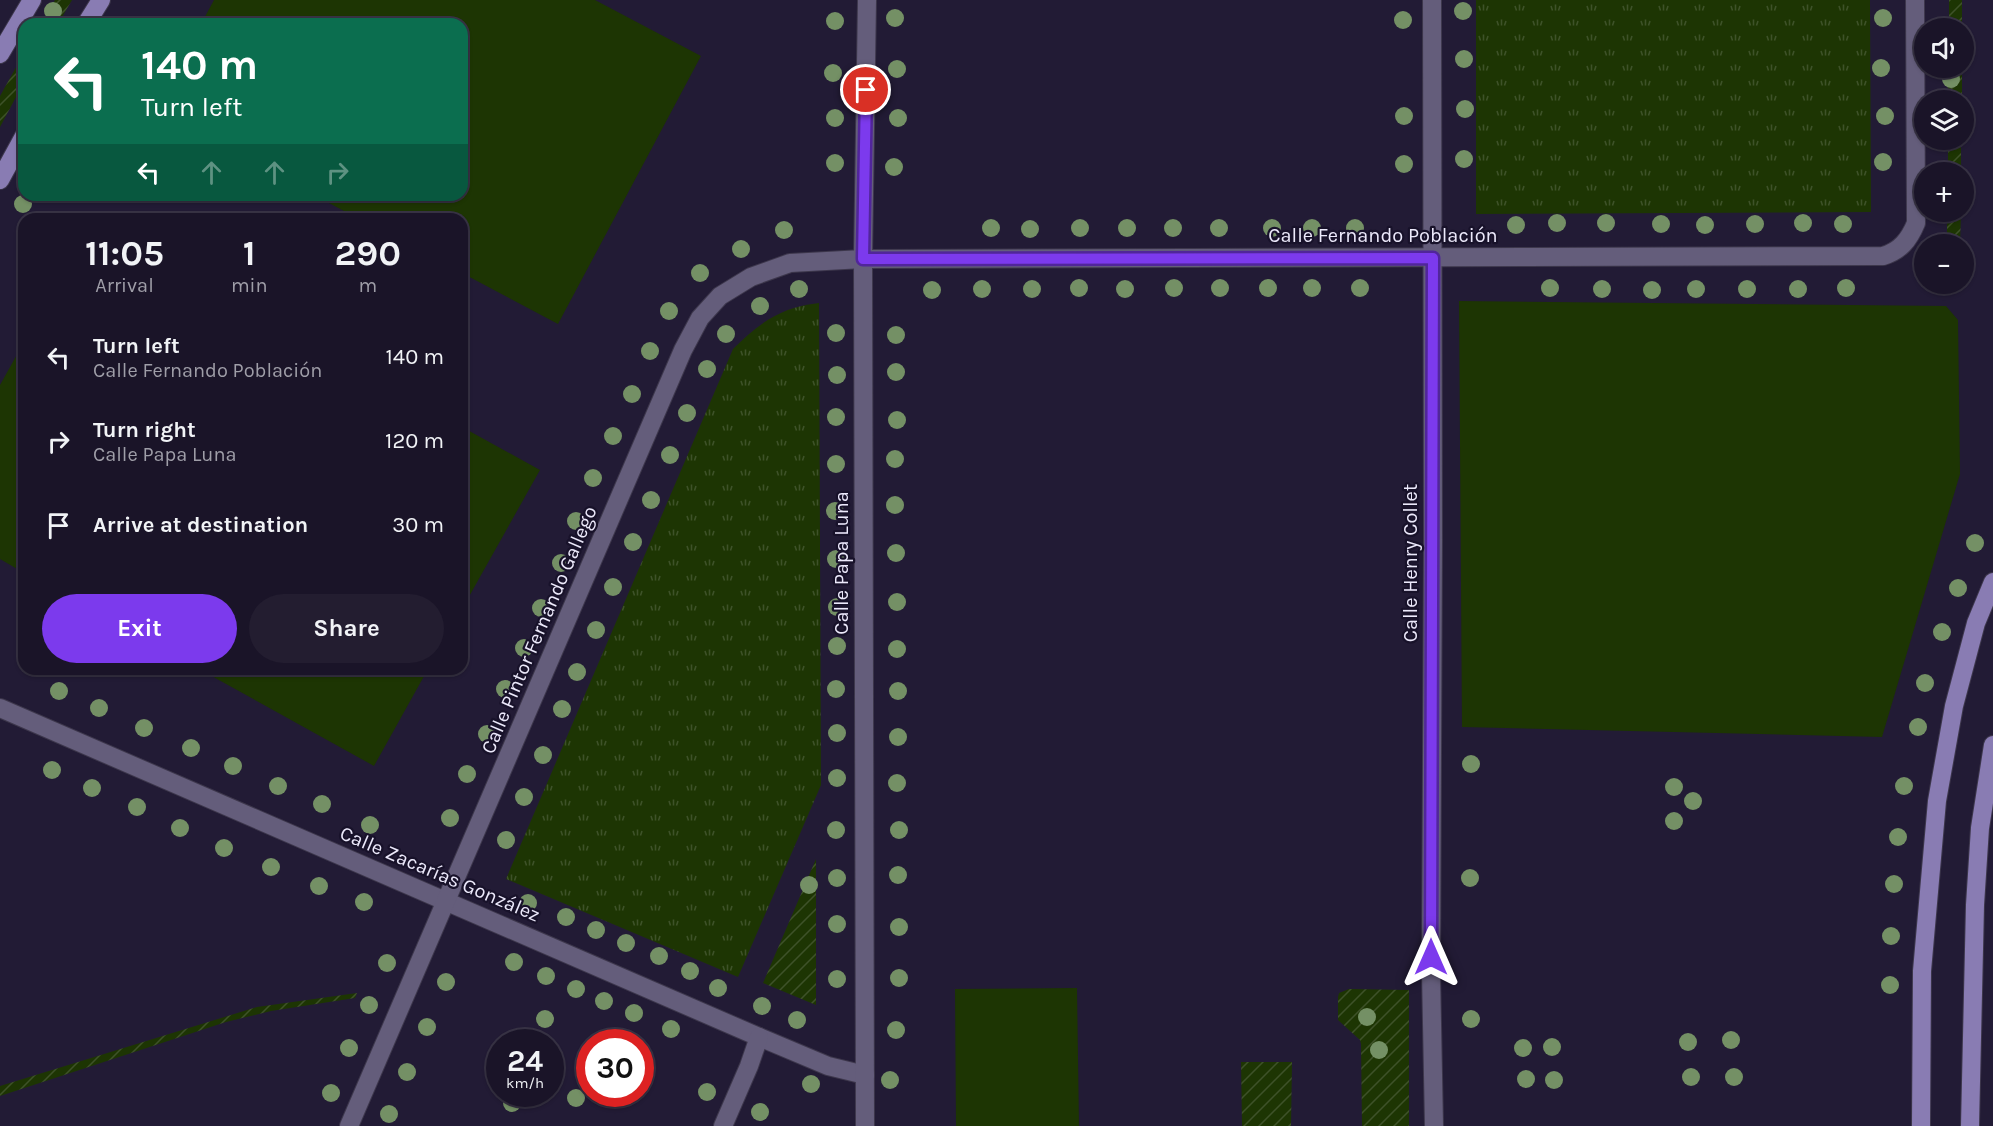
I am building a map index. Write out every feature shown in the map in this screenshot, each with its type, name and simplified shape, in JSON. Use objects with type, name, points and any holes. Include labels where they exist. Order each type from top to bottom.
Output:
[{"type":"main road","points":[[21,18],[32,0]]},
{"type":"main road","points":[[90,18],[101,0]]},
{"type":"main road","points":[[0,54],[18,24]]},
{"type":"main road","points":[[0,180],[18,147]]},
{"type":"main road","points":[[1921,1126],[1922,970],[1937,801],[1960,686],[1976,623],[1993,582]]},
{"type":"main road","points":[[1970,1126],[1975,905],[1980,828],[1993,745]]},
{"type":"street","name":"Calle Papa Luna","points":[[865,1126],[863,259],[867,0]]},
{"type":"street","name":"Calle Henry Collet","points":[[1432,0],[1431,972],[1434,1126]]},
{"type":"street","name":"Calle Fernando Población","points":[[863,259],[1882,256],[1893,253],[1901,247],[1911,237],[1916,223],[1915,0]]},
{"type":"street","name":"Calle Pintor Fernando Gallego","points":[[349,1126],[682,350],[700,318],[720,296],[751,277],[790,263],[863,259]]},
{"type":"street","name":"Calle Zacarías González","points":[[0,708],[759,1037],[828,1066],[865,1075]]},
{"type":"street","points":[[723,1126],[759,1037]]},
{"type":"green space","points":[[55,0],[72,0],[62,18],[44,18]]},
{"type":"green space","points":[[214,0],[595,0],[701,56],[558,324],[468,276],[468,213],[348,213],[325,201],[468,201],[468,18],[204,18]]},
{"type":"green space","points":[[1476,0],[1870,0],[1871,212],[1476,214]]},
{"type":"green space","points":[[1949,0],[1962,0],[1962,18],[1949,18]]},
{"type":"green space","points":[[18,64],[18,93],[0,127],[0,96]]},
{"type":"green space","points":[[1948,78],[1962,78],[1962,90],[1948,90]]},
{"type":"green space","points":[[1948,150],[1961,150],[1961,162],[1948,162]]},
{"type":"green space","points":[[1947,222],[1961,222],[1960,234],[1947,234]]},
{"type":"green space","points":[[1459,301],[1946,306],[1958,320],[1960,474],[1882,737],[1462,727]]},
{"type":"green space","points":[[819,303],[821,785],[738,977],[506,879],[733,349],[752,331],[782,312]]},
{"type":"green space","points":[[18,353],[18,570],[0,559],[0,385]]},
{"type":"green space","points":[[468,430],[540,470],[468,598]]},
{"type":"green space","points":[[210,675],[425,675],[374,766]]},
{"type":"green space","points":[[816,859],[816,1005],[763,983]]},
{"type":"green space","points":[[1077,988],[1079,1126],[956,1126],[955,989]]},
{"type":"green space","points":[[1349,989],[1409,990],[1409,1126],[1362,1126],[1361,1044],[1360,1040],[1338,1020],[1339,993]]},
{"type":"green space","points":[[357,993],[355,998],[271,1011],[226,1022],[0,1096],[0,1086],[257,1007]]},
{"type":"green space","points":[[1241,1062],[1292,1062],[1291,1126],[1242,1126]]},
{"type":"route","points":[[866,90],[863,259],[1433,258],[1431,957]]}]
